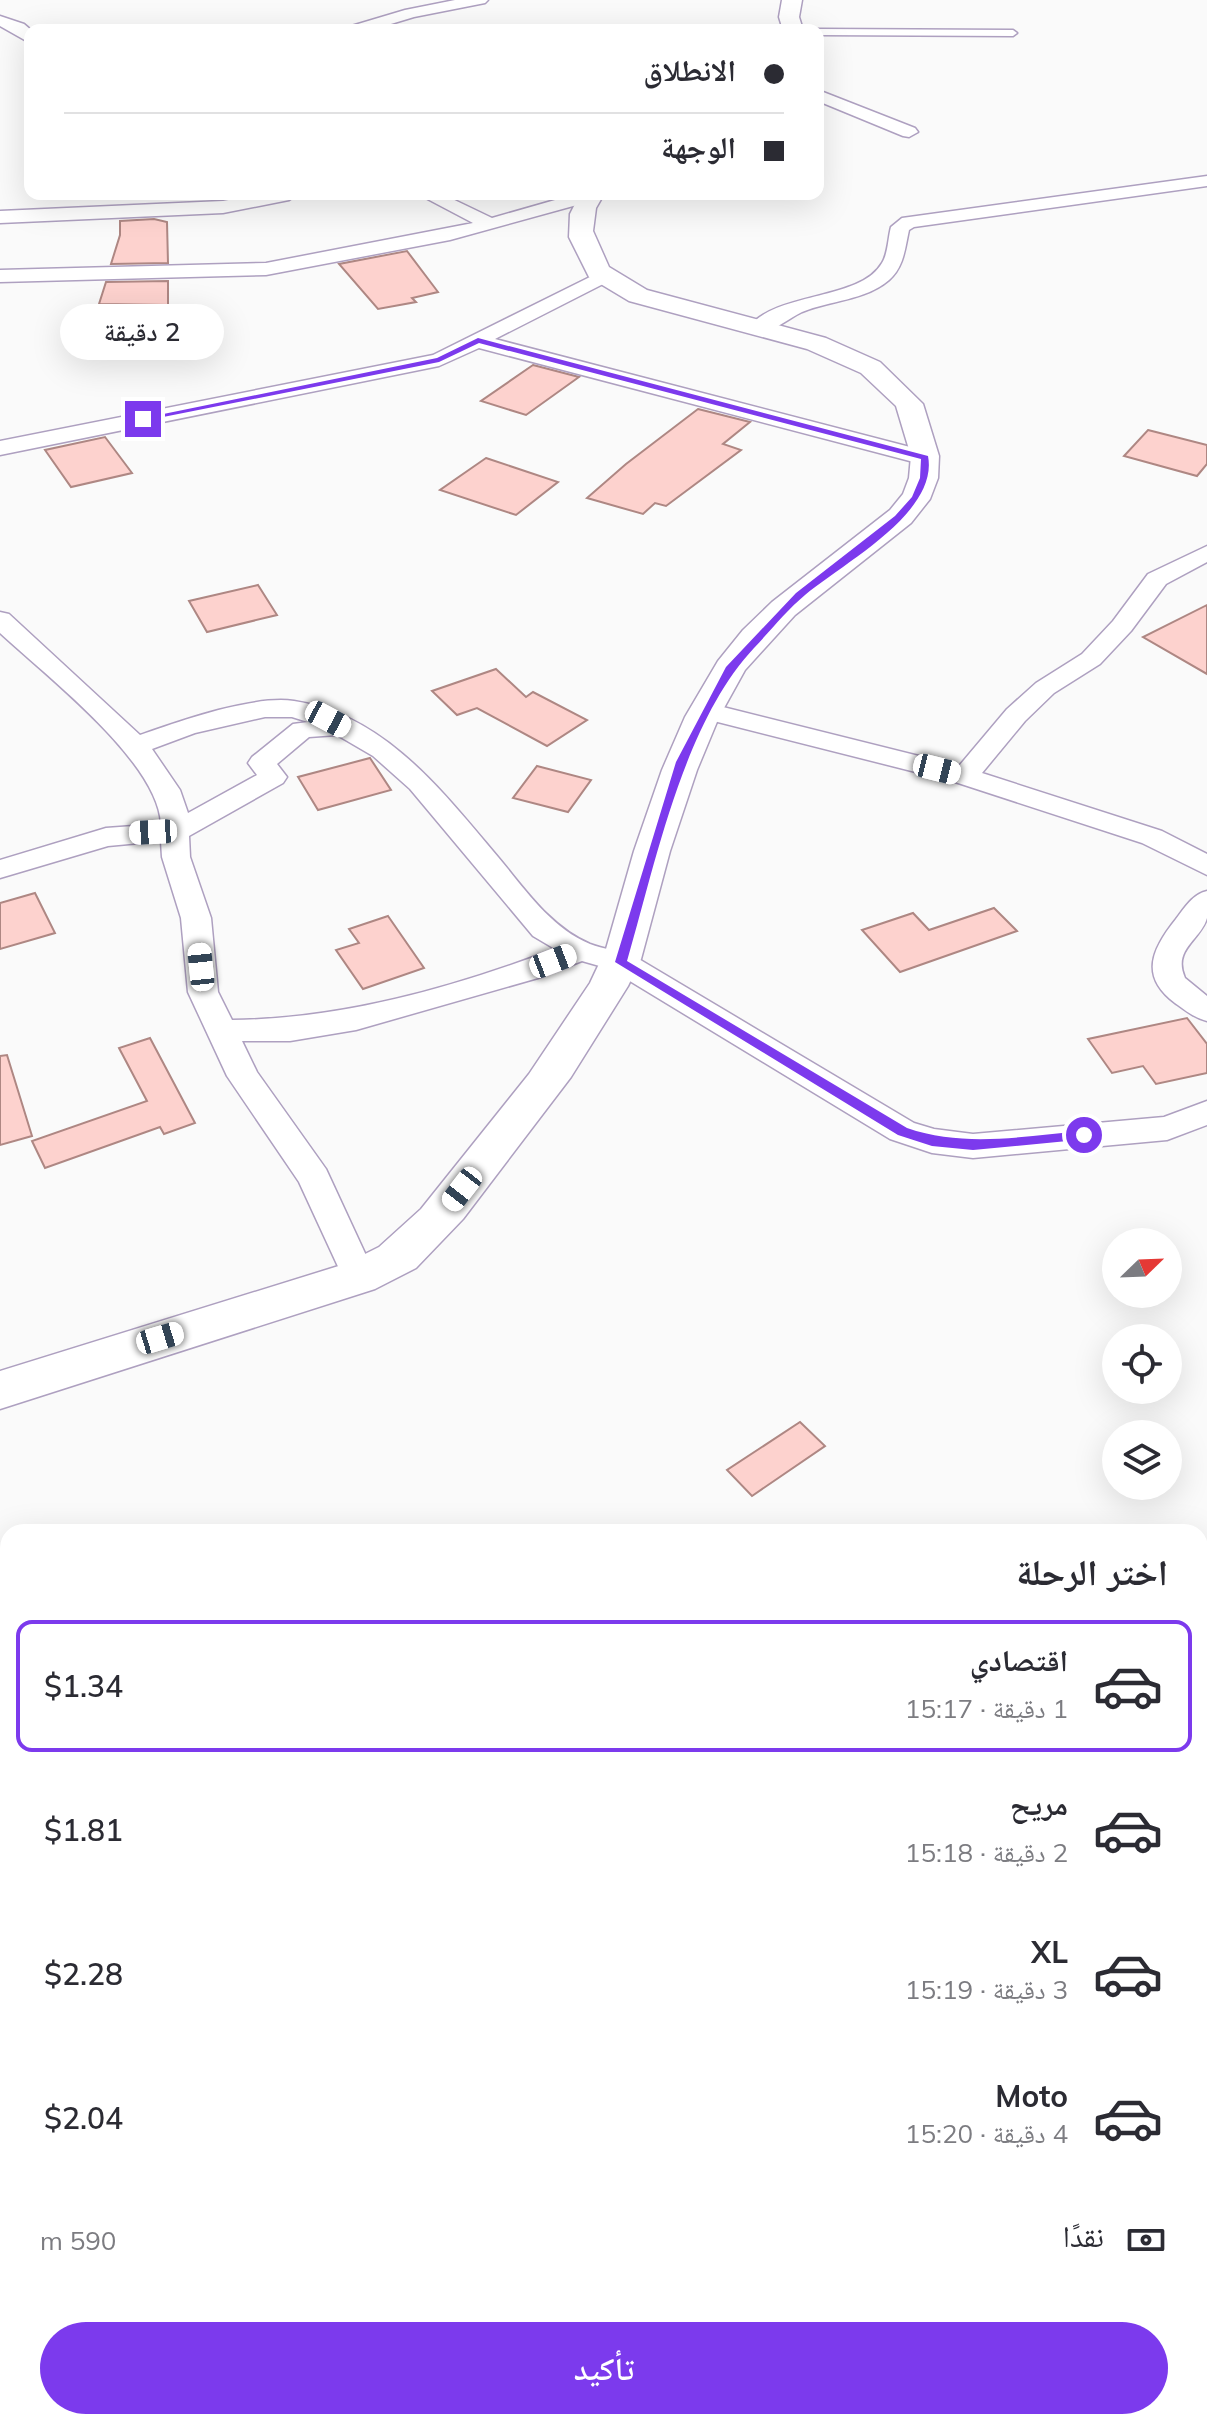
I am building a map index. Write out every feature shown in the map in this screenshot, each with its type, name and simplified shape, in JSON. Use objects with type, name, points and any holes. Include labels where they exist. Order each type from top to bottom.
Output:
[{"type":"street","points":[[374,24],[411,13],[480,0]]},
{"type":"street","points":[[791,24],[792,0]]},
{"type":"street","points":[[0,21],[24,32]]},
{"type":"street","points":[[824,97],[909,132]]},
{"type":"street","points":[[759,327],[797,307],[855,292],[882,276],[893,263],[900,227],[909,222],[1207,181]]},
{"type":"street","points":[[0,217],[223,207],[259,200]]},
{"type":"street","points":[[440,200],[488,223]]},
{"type":"street","points":[[0,276],[266,269],[377,249],[531,214],[574,200]]},
{"type":"street","points":[[0,1390],[359,1277],[399,1257],[445,1211],[564,1058],[621,962],[681,762],[731,667],[799,595],[898,518],[916,498],[924,478],[924,434],[918,417],[905,397],[887,379],[867,364],[834,349],[674,306],[602,277],[586,258],[581,243],[580,227],[588,200]]},
{"type":"street","points":[[0,448],[449,356],[602,277]]},
{"type":"street","points":[[478,341],[925,458]]},
{"type":"street","points":[[965,776],[1045,688],[1091,659],[1122,626],[1157,579],[1207,553]]},
{"type":"street","points":[[0,619],[136,746],[166,790],[174,810],[176,857],[196,918],[203,992],[243,1076],[314,1178],[359,1277]]},
{"type":"street","points":[[136,746],[230,715],[265,709],[293,709],[328,719],[383,750],[420,783],[543,929],[580,951],[621,962],[902,1131],[932,1141],[973,1146],[1167,1128],[1207,1113]]},
{"type":"street","points":[[707,711],[965,776],[1152,837],[1207,866]]},
{"type":"street","points":[[0,869],[106,837],[177,831],[273,777],[262,763],[302,730],[339,726],[383,750]]},
{"type":"street","points":[[1207,900],[1169,952],[1166,969],[1172,983],[1207,1011]]},
{"type":"street","points":[[220,1031],[290,1030],[356,1019],[512,976],[580,951]]},
{"type":"lane","points":[[824,32],[1013,33]]},
{"type":"building","points":[[154,219],[167,222],[168,263],[111,264],[120,235],[120,221]]},
{"type":"building","points":[[407,251],[438,292],[412,298],[416,302],[378,309],[339,264]]},
{"type":"building","points":[[168,281],[168,305],[99,304],[106,282]]},
{"type":"building","points":[[533,365],[579,377],[526,415],[481,401]]},
{"type":"building","points":[[698,409],[750,422],[723,444],[741,450],[666,506],[655,503],[643,514],[587,498],[626,464]]},
{"type":"building","points":[[1148,430],[1207,445],[1207,464],[1197,476],[1124,456]]},
{"type":"building","points":[[105,437],[132,473],[71,487],[45,450]]},
{"type":"building","points":[[486,458],[558,482],[516,515],[440,490]]},
{"type":"building","points":[[258,585],[277,615],[207,632],[189,601]]},
{"type":"building","points":[[1207,605],[1207,674],[1143,637]]},
{"type":"building","points":[[496,669],[526,697],[533,692],[587,720],[547,746],[477,708],[457,715],[432,691]]},
{"type":"building","points":[[370,758],[391,790],[318,810],[298,777]]},
{"type":"building","points":[[537,766],[591,780],[568,812],[513,798]]},
{"type":"building","points":[[35,893],[55,933],[0,949],[0,903]]},
{"type":"building","points":[[994,908],[1017,931],[900,972],[862,930],[913,913],[929,930]]},
{"type":"building","points":[[388,916],[424,968],[363,989],[336,950],[359,943],[349,929]]},
{"type":"building","points":[[1187,1018],[1207,1044],[1207,1073],[1156,1084],[1143,1066],[1112,1073],[1088,1039]]},
{"type":"building","points":[[150,1038],[195,1123],[164,1134],[160,1127],[45,1168],[32,1141],[147,1101],[119,1048]]},
{"type":"building","points":[[7,1055],[32,1136],[0,1145],[0,1056]]},
{"type":"building","points":[[800,1422],[825,1446],[752,1496],[727,1470]]},
{"type":"route","points":[[143,419],[439,360],[478,341],[925,458],[924,478],[916,498],[898,518],[799,595],[731,667],[681,762],[643,879],[621,962],[902,1131],[932,1141],[973,1146],[1084,1135]]}]
